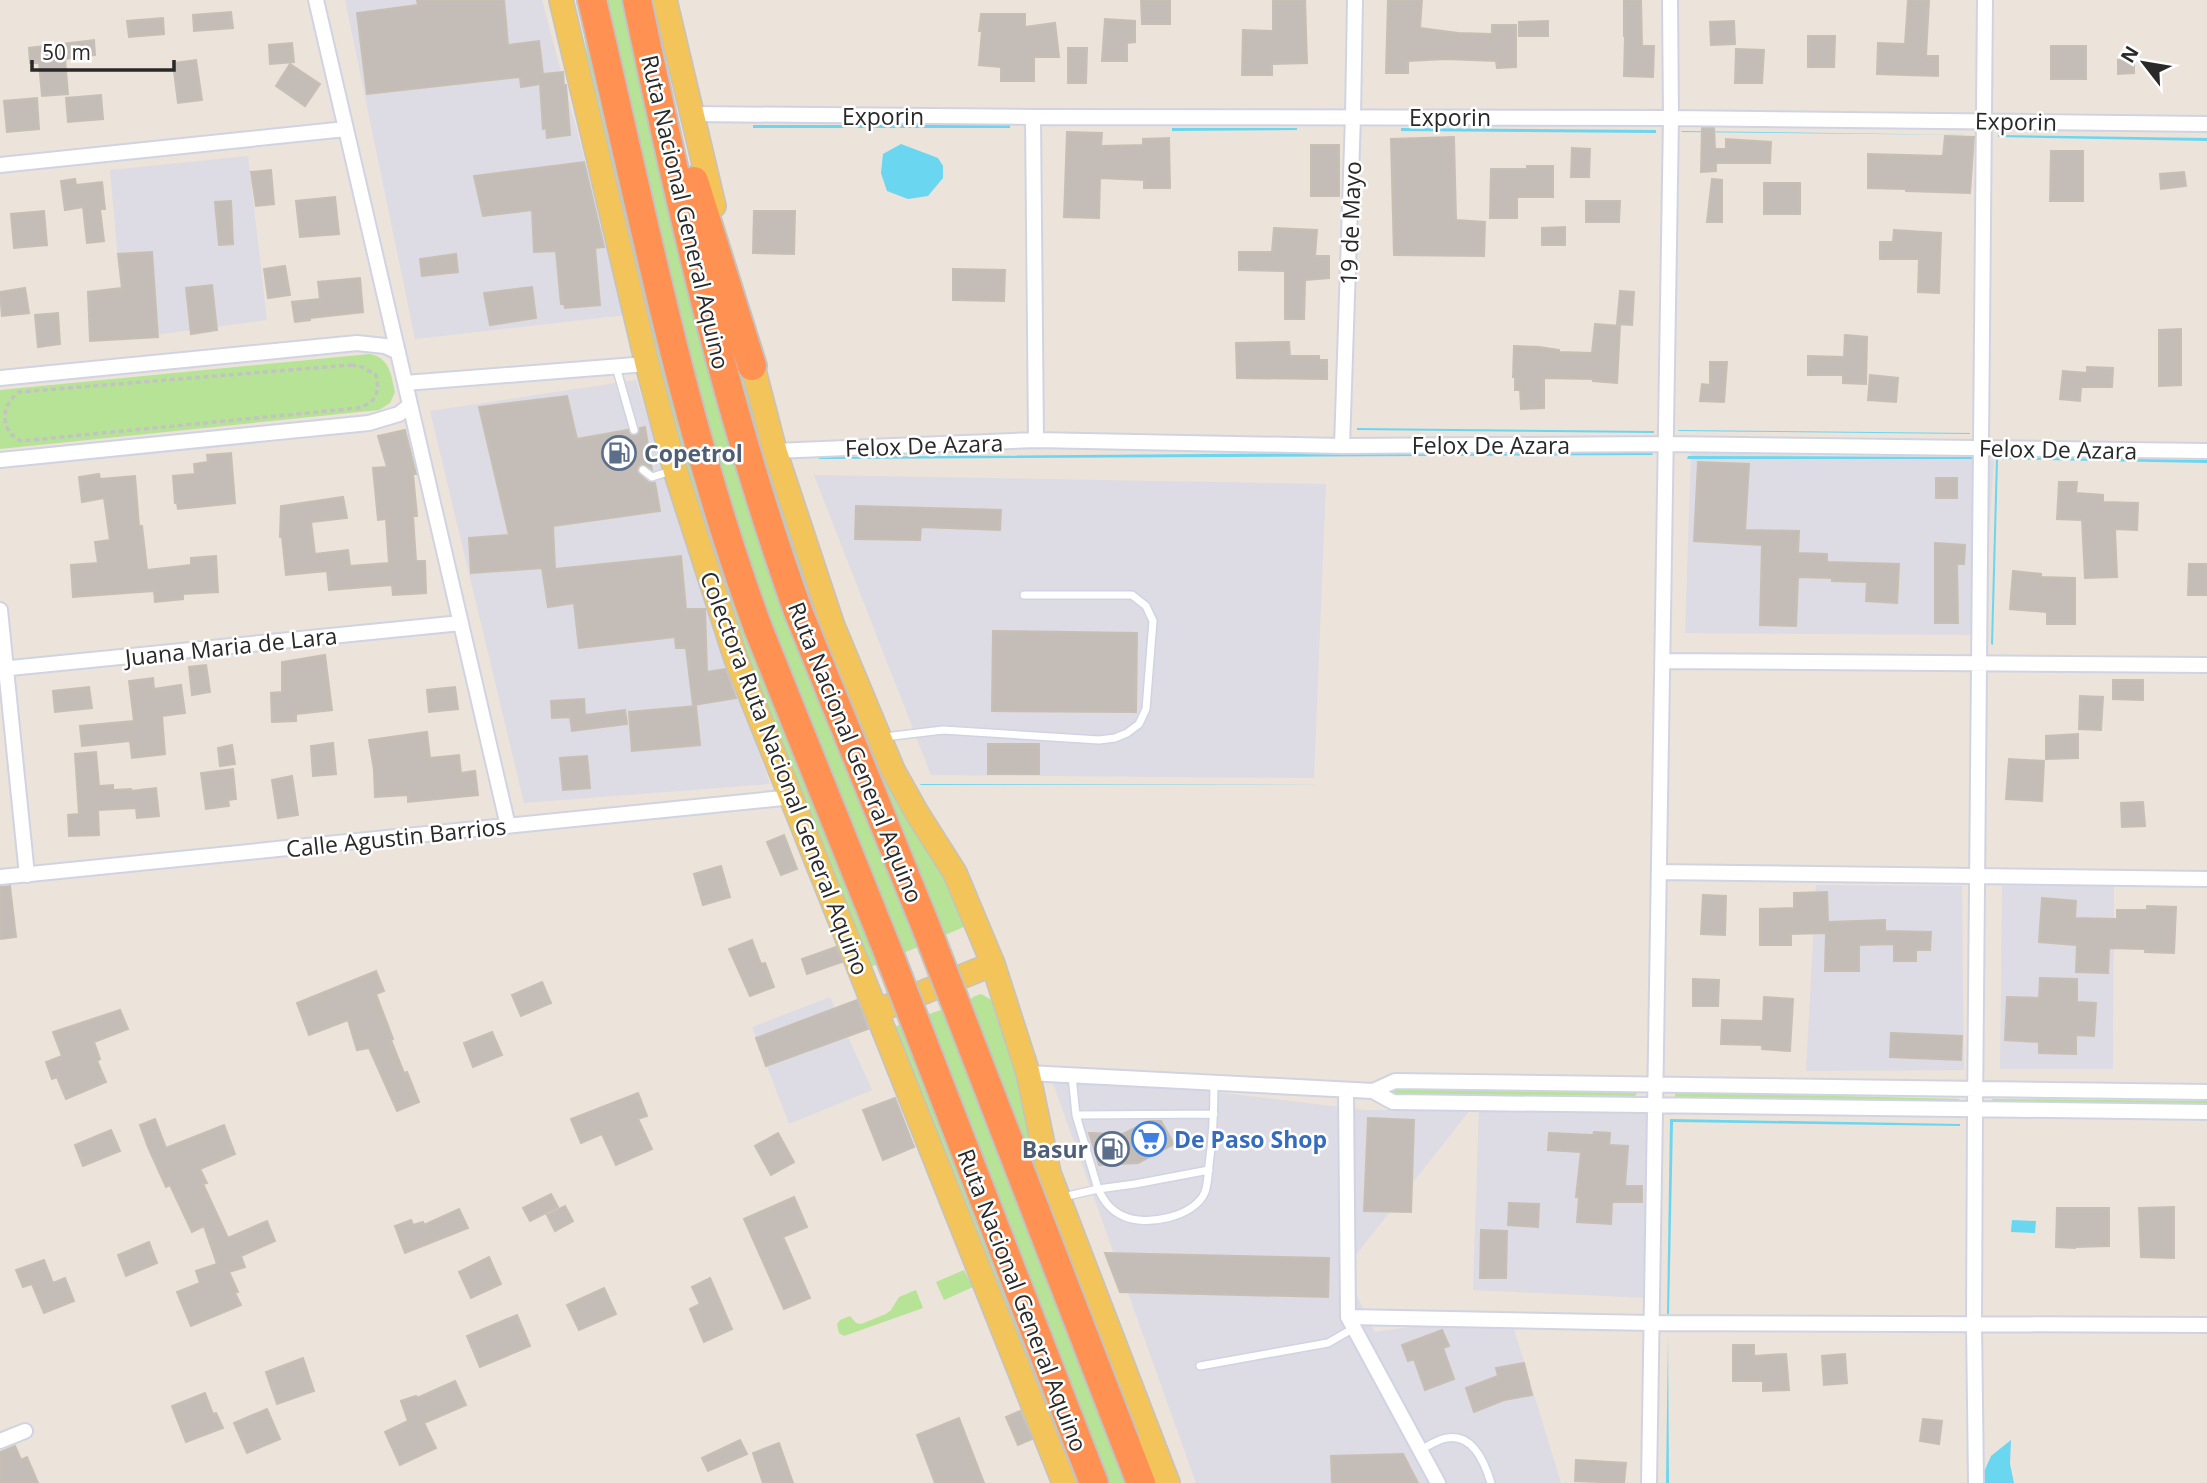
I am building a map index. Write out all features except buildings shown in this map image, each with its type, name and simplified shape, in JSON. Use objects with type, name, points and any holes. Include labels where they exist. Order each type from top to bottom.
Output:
[{"type":"highway","name":"Ruta Nacional General Aquino","points":[[592,0],[652,264],[699,451],[724,533],[758,628],[894,967],[1094,1483]]},
{"type":"highway","name":"Ruta Nacional General Aquino","points":[[638,0],[694,253],[745,453],[770,534],[797,611],[926,927],[1141,1483]]},
{"type":"highway","points":[[654,79],[687,157],[752,366]]},
{"type":"main road","name":"Colectora Ruta Nacional General Aquino","points":[[564,0],[647,363],[675,470],[736,659],[1064,1483]]},
{"type":"main road","points":[[665,0],[752,366],[775,450],[833,626],[893,770],[955,873],[993,964],[1028,1073],[1049,1173],[1168,1483]]},
{"type":"main road","points":[[877,1011],[993,964]]},
{"type":"street","points":[[316,0],[508,826]]},
{"type":"street","name":"19 de Mayo","points":[[1342,446],[1355,0]]},
{"type":"street","points":[[1648,1483],[1671,118],[1670,0]]},
{"type":"street","points":[[1976,1483],[1973,1324],[1985,0]]},
{"type":"street","name":"Exporin","points":[[692,114],[1671,118],[2207,124]]},
{"type":"street","points":[[1033,117],[1036,440]]},
{"type":"street","points":[[0,165],[346,129]]},
{"type":"street","points":[[0,378],[357,343],[385,346],[398,352]]},
{"type":"street","points":[[405,383],[647,363]]},
{"type":"street","points":[[0,460],[369,423],[399,414],[410,405]]},
{"type":"street","name":"Felox De Azara","points":[[775,450],[1036,440],[1342,446],[1666,444],[2207,451]]},
{"type":"street","points":[[0,610],[3,669],[27,875]]},
{"type":"street","name":"Juana Maria de Lara","points":[[3,669],[461,624]]},
{"type":"street","points":[[1662,661],[2207,665]]},
{"type":"street","name":"Calle Agustin Barrios","points":[[0,877],[793,797]]},
{"type":"street","points":[[1659,872],[2207,878]]},
{"type":"street","points":[[1028,1073],[1373,1091],[1394,1102],[2207,1112]]},
{"type":"street","points":[[1373,1091],[1395,1081],[2207,1092]]},
{"type":"street","points":[[1346,1090],[1351,1322],[1438,1483]]},
{"type":"street","points":[[1351,1322],[2207,1325]]},
{"type":"street","points":[[0,1441],[25,1431]]},
{"type":"lane","points":[[616,367],[634,429]]},
{"type":"lane","points":[[643,470],[656,477],[675,470]]},
{"type":"lane","points":[[880,738],[943,730],[1099,740],[1115,738],[1139,724],[1146,709],[1153,621],[1146,606],[1132,595],[1024,596]]},
{"type":"lane","points":[[1072,1076],[1076,1115],[1098,1189],[1107,1206],[1125,1217],[1150,1221],[1168,1219],[1188,1210],[1205,1192],[1214,1114],[1214,1083]]},
{"type":"lane","points":[[1076,1115],[1214,1114]]},
{"type":"lane","points":[[1059,1198],[1209,1170]]},
{"type":"lane","points":[[1200,1366],[1328,1343],[1351,1322]]},
{"type":"lane","points":[[1421,1450],[1446,1438],[1458,1438],[1468,1442],[1478,1452],[1491,1483]]},
{"type":"path","points":[[351,365],[376,375],[378,386],[377,396],[368,405],[358,408],[21,441],[8,431],[3,421],[5,407],[19,392],[351,365]]},
{"type":"shaded area","points":[[345,0],[542,0],[626,315],[415,339]]},
{"type":"shaded area","points":[[248,156],[267,320],[125,339],[110,170]]},
{"type":"shaded area","points":[[636,380],[700,583],[770,784],[524,803],[430,411]]},
{"type":"shaded area","points":[[1691,453],[1994,460],[1982,635],[1685,633]]},
{"type":"shaded area","points":[[814,475],[1326,484],[1314,778],[931,775]]},
{"type":"shaded area","points":[[1816,885],[1962,886],[1964,1070],[1806,1071]]},
{"type":"shaded area","points":[[2114,885],[2113,1069],[2000,1069],[2002,886]]},
{"type":"shaded area","points":[[830,997],[872,1090],[789,1124],[752,1027]]},
{"type":"shaded area","points":[[1049,1072],[1366,1110],[1470,1110],[1344,1270],[1375,1332],[1509,1313],[1561,1483],[1196,1483]]},
{"type":"shaded area","points":[[1479,1104],[1665,1106],[1647,1298],[1473,1290]]},
{"type":"green space","points":[[602,0],[628,0],[735,453],[921,946],[900,954],[791,682],[712,458]]},
{"type":"green space","points":[[581,14],[661,362],[689,464],[710,533],[745,627],[878,964],[867,968],[734,629],[682,466],[594,101]]},
{"type":"green space","points":[[737,350],[781,507],[802,569],[966,926],[945,935],[783,539],[732,351]]},
{"type":"green space","points":[[370,354],[386,363],[395,392],[390,403],[379,410],[0,449],[0,390]]},
{"type":"green space","points":[[981,994],[992,1000],[1002,1019],[1143,1447],[1138,1447],[970,1001]]},
{"type":"green space","points":[[944,1009],[1132,1483],[1107,1483],[927,1017]]},
{"type":"green space","points":[[899,1025],[1083,1483],[1071,1483],[894,1027]]},
{"type":"green space","points":[[1392,1089],[1637,1093],[1635,1096],[1391,1094]]},
{"type":"green space","points":[[1675,1092],[1959,1099],[1960,1102],[1675,1097]]},
{"type":"green space","points":[[1992,1099],[2207,1101],[2207,1106],[1993,1103]]},
{"type":"green space","points":[[964,1270],[973,1287],[944,1300],[936,1282]]},
{"type":"green space","points":[[916,1290],[923,1308],[844,1336],[839,1333],[837,1324],[840,1320],[850,1316],[856,1323],[861,1324],[886,1314],[899,1297]]},
{"type":"water","points":[[753,125],[1010,125],[1010,128],[753,128]]},
{"type":"water","points":[[1172,128],[1297,128],[1297,130],[1172,131]]},
{"type":"water","points":[[1401,128],[1656,130],[1656,133],[1401,131]]},
{"type":"water","points":[[1682,131],[1973,135],[1681,132]]},
{"type":"water","points":[[1998,137],[2207,138],[2207,141]]},
{"type":"water","points":[[901,144],[938,158],[943,166],[943,178],[928,196],[908,199],[887,191],[881,173],[883,154]]},
{"type":"water","points":[[1357,430],[1654,431],[1654,433]]},
{"type":"water","points":[[1678,431],[1970,433],[1970,434]]},
{"type":"water","points":[[1337,453],[1653,455],[818,457]]},
{"type":"water","points":[[1688,456],[1973,457],[1973,459],[1687,459]]},
{"type":"water","points":[[1996,457],[2207,460],[2207,463],[1998,459],[1993,645]]},
{"type":"water","points":[[921,784],[1324,785],[920,785]]},
{"type":"water","points":[[1670,1119],[1960,1126],[1673,1122],[1667,1314]]},
{"type":"water","points":[[2012,1220],[2036,1221],[2035,1233],[2011,1232]]},
{"type":"water","points":[[1668,1336],[1669,1483],[1666,1483]]},
{"type":"water","points":[[2011,1440],[2010,1464],[2014,1483],[1979,1483],[1991,1456]]},
{"type":"place","name":"Copetrol","points":[[619,453]]},
{"type":"place","name":"De Paso Shop","points":[[1149,1139]]},
{"type":"place","name":"Basur","points":[[1112,1149]]}]
